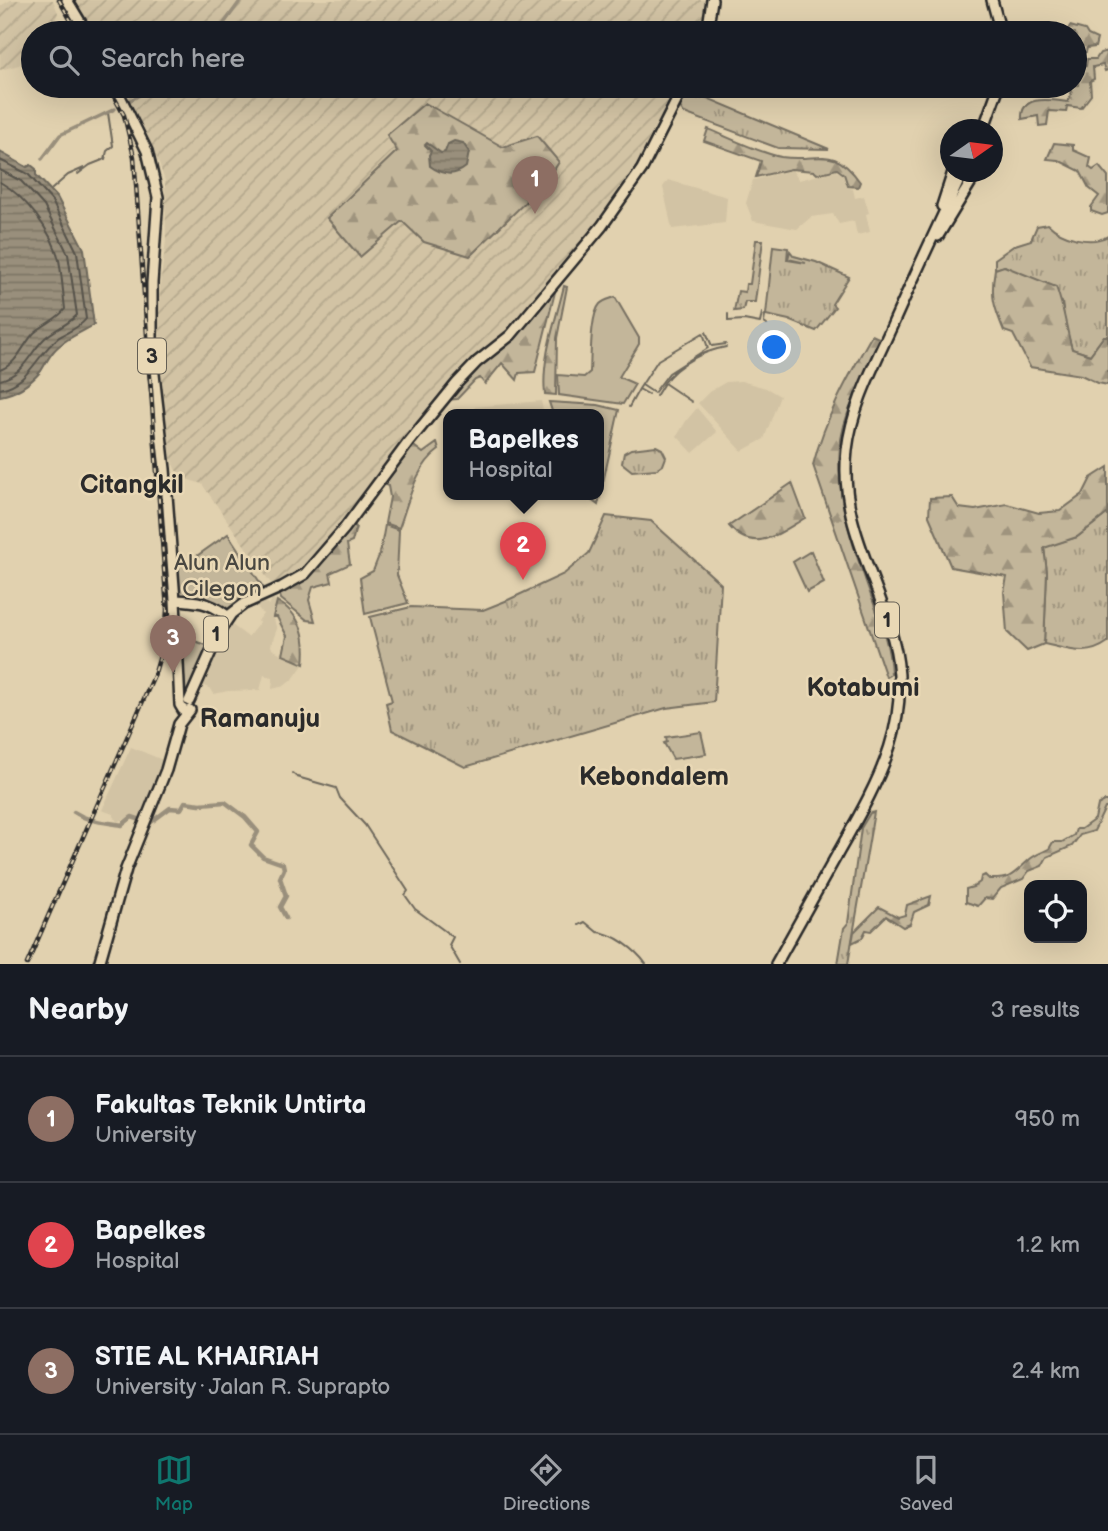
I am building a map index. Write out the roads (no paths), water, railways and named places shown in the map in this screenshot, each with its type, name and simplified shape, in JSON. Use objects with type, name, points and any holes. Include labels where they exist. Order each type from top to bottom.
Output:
[{"type":"highway","points":[[67,0],[80,21]]},
{"type":"highway","points":[[709,21],[712,0]]},
{"type":"highway","points":[[994,0],[1000,21]]},
{"type":"highway","name":"3","points":[[122,98],[147,151],[158,197],[152,283],[152,357],[165,468],[185,706]]},
{"type":"highway","name":"1","points":[[98,964],[121,877],[185,706],[226,615],[236,605],[291,580],[305,570],[441,398],[471,363],[510,332],[602,222],[634,175],[675,98]]},
{"type":"highway","name":"1","points":[[185,706],[221,629],[231,614],[244,604],[305,574],[457,383],[477,362],[511,335],[616,207],[642,169],[674,112],[678,98]]},
{"type":"highway","points":[[988,119],[996,98]]},
{"type":"highway","points":[[927,247],[950,182]]},
{"type":"highway","name":"1","points":[[778,964],[875,786],[895,732],[899,697],[897,655],[887,618],[853,528],[847,484],[847,451],[853,419],[867,381],[927,247],[960,182]]},
{"type":"highway","name":"1","points":[[778,964],[881,783],[900,731],[904,695],[902,655],[888,608],[860,534],[853,503],[851,471],[857,420],[868,390],[961,182]]},
{"type":"highway","points":[[936,239],[970,182]]},
{"type":"highway","points":[[175,600],[206,603],[226,615]]},
{"type":"water","points":[[454,141],[463,143],[469,152],[466,167],[448,174],[430,166],[431,151],[425,145],[427,143],[441,153]]},
{"type":"water","points":[[0,152],[27,167],[31,165],[36,169],[36,175],[57,197],[84,249],[94,325],[57,348],[28,384],[0,396]]},
{"type":"waterway","points":[[226,21],[241,0]]},
{"type":"waterway","points":[[127,102],[134,98]]},
{"type":"waterway","points":[[42,159],[60,135],[115,109]]},
{"type":"waterway","points":[[78,174],[105,159],[107,151],[113,146],[108,113]]},
{"type":"waterway","points":[[52,189],[68,175],[83,169]]},
{"type":"waterway","points":[[728,314],[728,321],[760,323],[762,313]]},
{"type":"waterway","points":[[765,315],[764,323],[767,325]]},
{"type":"waterway","points":[[706,332],[712,346],[726,344]]},
{"type":"waterway","points":[[639,389],[658,360],[703,333],[708,348],[669,373],[654,393],[642,385]]},
{"type":"waterway","points":[[664,383],[692,359],[726,347]]},
{"type":"waterway","points":[[656,396],[664,383],[692,402]]},
{"type":"waterway","points":[[629,407],[639,389],[648,394]]},
{"type":"waterway","points":[[292,773],[297,777],[336,788],[340,798],[365,825],[408,891],[405,895],[415,909],[453,937],[449,945],[460,964]]},
{"type":"waterway","points":[[74,812],[91,820],[122,825],[132,817],[150,823],[170,808],[181,809],[185,802],[225,802],[245,817],[258,832],[251,845],[263,857],[283,864],[280,878],[286,896],[280,907],[286,918]]},
{"type":"waterway","points":[[579,925],[585,922],[597,932],[617,939],[637,953],[646,964]]},
{"type":"railway","points":[[59,0],[71,21]]},
{"type":"railway","points":[[27,964],[154,676],[165,639],[167,610],[134,157],[124,115],[115,98]]},
{"type":"place","name":"Fakultas Teknik Untirta","points":[[535,214]]},
{"type":"place","name":"Bapelkes","points":[[523,580]]},
{"type":"place","name":"STIE AL KHAIRIAH","points":[[173,673]]},
{"type":"district","name":"Citangkil","points":[[132,485]]},
{"type":"district","name":"Kotabumi","points":[[863,688]]},
{"type":"district","name":"Ramanuju","points":[[260,719]]},
{"type":"district","name":"Kebondalem","points":[[654,777]]},
{"type":"park label","name":"Alun Alun Cilegon","points":[[222,576]]}]
